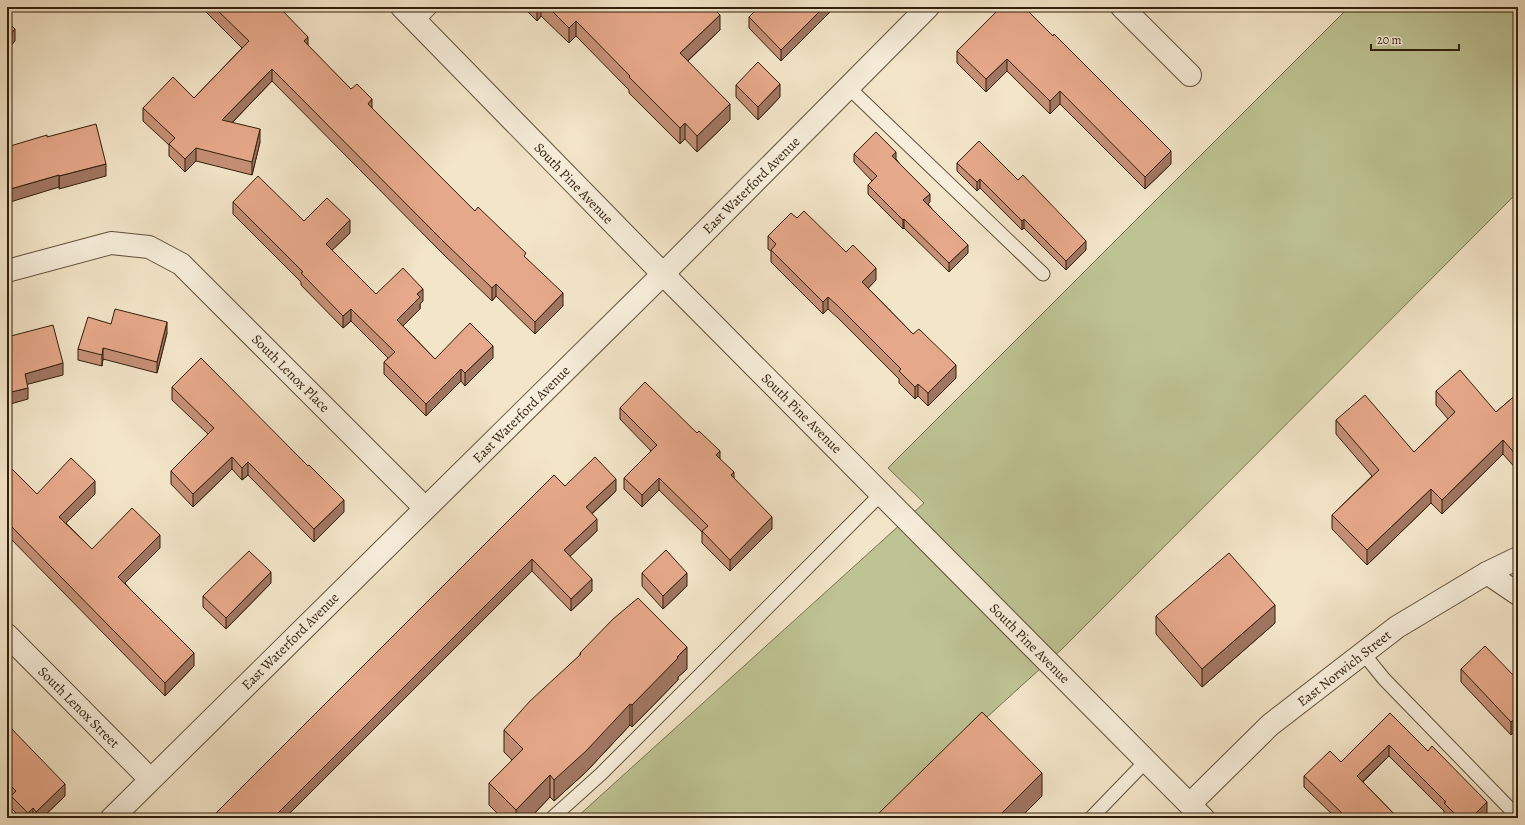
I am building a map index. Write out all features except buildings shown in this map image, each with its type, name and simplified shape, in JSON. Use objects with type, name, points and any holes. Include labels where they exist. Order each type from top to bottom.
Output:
[{"type":"street","name":"East Waterford Avenue","points":[[112,818],[663,274],[928,7]]},
{"type":"street","points":[[1122,7],[1190,75]]},
{"type":"street","name":"South Pine Avenue","points":[[417,12],[663,274],[1196,811]]},
{"type":"street","name":"South Lenox Place","points":[[7,271],[111,243],[149,247],[181,264],[426,508]]},
{"type":"street","name":"East Norwich Street","points":[[1196,811],[1270,725],[1396,627],[1487,574],[1518,558]]},
{"type":"street","points":[[1487,574],[1518,594]]},
{"type":"street","name":"South Lenox Street","points":[[7,635],[150,779]]},
{"type":"lane","points":[[848,86],[1043,274]]},
{"type":"lane","points":[[552,818],[601,774],[882,494]]},
{"type":"lane","points":[[1363,653],[1395,691],[1518,817]]},
{"type":"lane","points":[[1091,818],[1147,760]]},
{"type":"green space","points":[[1349,7],[1518,7],[1518,192],[1063,648],[876,818],[576,818],[924,503],[888,468]]}]
